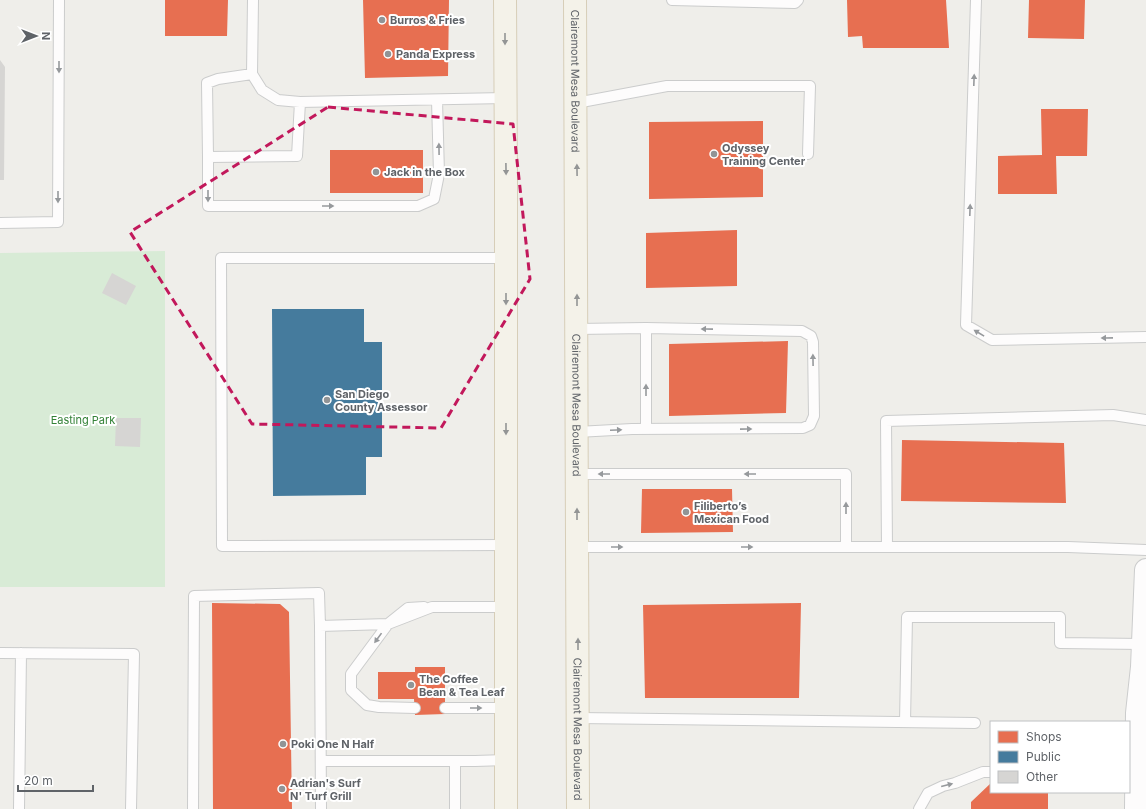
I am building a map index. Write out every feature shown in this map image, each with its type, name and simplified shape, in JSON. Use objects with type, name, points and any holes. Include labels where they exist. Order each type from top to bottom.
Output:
[{"type":"main road","points":[[505,0],[506,809]]},
{"type":"main road","name":"Clairemont Mesa Boulevard","points":[[575,0],[578,809]]},
{"type":"street","points":[[1136,809],[1144,667],[1146,570]]},
{"type":"lane","points":[[0,223],[58,222],[59,0]]},
{"type":"lane","points":[[253,0],[252,74],[262,90],[278,100],[300,102],[505,98]]},
{"type":"lane","points":[[672,0],[796,3],[798,0]]},
{"type":"lane","points":[[976,0],[966,325],[992,340],[1146,337]]},
{"type":"lane","points":[[252,74],[207,82],[208,206],[418,206],[434,199],[439,174],[438,100]]},
{"type":"lane","points":[[576,103],[667,86],[810,86],[808,154]]},
{"type":"lane","points":[[208,157],[297,156],[300,102]]},
{"type":"lane","points":[[506,258],[221,258],[222,546],[506,545]]},
{"type":"lane","points":[[646,328],[646,430]]},
{"type":"lane","points":[[577,329],[646,328],[798,330],[807,333],[811,336],[812,342],[814,416],[810,424],[803,428],[577,432]]},
{"type":"lane","points":[[887,547],[886,421],[1113,415],[1146,420]]},
{"type":"lane","points":[[577,474],[846,474],[846,547]]},
{"type":"lane","points":[[578,547],[1068,547],[1146,550]]},
{"type":"lane","points":[[193,809],[194,596],[319,593],[321,809]]},
{"type":"lane","points":[[320,626],[388,624],[432,607],[506,607]]},
{"type":"lane","points":[[906,722],[907,617],[1060,617],[1060,643],[1144,632]]},
{"type":"lane","points":[[388,624],[351,674],[351,690],[368,705],[379,707],[415,708]]},
{"type":"lane","points":[[0,653],[134,654],[131,809]]},
{"type":"lane","points":[[19,809],[21,653]]},
{"type":"lane","points":[[445,708],[506,708]]},
{"type":"lane","points":[[578,718],[975,723]]},
{"type":"lane","points":[[321,761],[506,760]]},
{"type":"lane","points":[[455,761],[455,809]]},
{"type":"lane","points":[[919,809],[928,793],[983,772],[990,772]]},
{"type":"highlighted area","points":[[328,107],[513,124],[530,279],[441,428],[252,424],[130,232]]},
{"type":"green space","name":"Easting Park","points":[[165,251],[165,587],[0,587],[0,253]]},
{"type":"building: Shops","points":[[165,0],[228,0],[227,36],[165,36]]},
{"type":"building: Shops","points":[[363,0],[449,0],[448,76],[365,78]]},
{"type":"building: Shops","points":[[847,0],[946,0],[949,48],[863,48],[862,36],[848,37]]},
{"type":"building: Shops","points":[[1029,0],[1085,0],[1084,39],[1028,38]]},
{"type":"building: Shops","points":[[1041,109],[1088,109],[1087,156],[1056,156],[1057,194],[998,194],[998,156],[1042,155]]},
{"type":"building: Shops","points":[[763,121],[763,197],[649,199],[649,122]]},
{"type":"building: Shops","name":"Jack in the Box","points":[[330,150],[423,150],[423,193],[330,193]]},
{"type":"building: Shops","points":[[737,230],[737,286],[646,288],[646,233]]},
{"type":"building: Shops","points":[[788,341],[786,413],[669,416],[669,344]]},
{"type":"building: Shops","points":[[902,440],[1064,443],[1066,503],[901,501]]},
{"type":"building: Shops","points":[[642,489],[732,489],[733,532],[641,533]]},
{"type":"building: Shops","points":[[212,603],[280,604],[289,612],[292,809],[213,809]]},
{"type":"building: Shops","points":[[801,603],[799,698],[645,698],[643,605]]},
{"type":"building: Shops","name":"The Coffee Bean & Tea Leaf","points":[[415,667],[445,667],[445,714],[415,715],[414,699],[378,699],[378,672],[415,672]]},
{"type":"building: Shops","points":[[990,784],[990,793],[1048,793],[1048,809],[971,809],[971,802]]},
{"type":"building: Public","name":"San Diego County Assessor","points":[[272,309],[364,309],[364,342],[382,342],[382,457],[366,457],[366,495],[273,496]]},
{"type":"building: Other","points":[[0,60],[5,67],[4,180],[0,180]]},
{"type":"building: Other","points":[[112,273],[136,286],[126,305],[102,293]]},
{"type":"building: Other","points":[[116,418],[141,418],[140,447],[115,446]]},
{"type":"place","name":"Burros & Fries","points":[[382,20]]},
{"type":"place","name":"Panda Express","points":[[388,54]]},
{"type":"place","name":"Odyssey Training Center","points":[[714,154]]},
{"type":"place","name":"Jack in the Box","points":[[376,172]]},
{"type":"place","name":"San Diego County Assessor","points":[[327,400]]},
{"type":"place","name":"Filiberto’s Mexican Food","points":[[686,512]]},
{"type":"place","name":"The Coffee Bean & Tea Leaf","points":[[411,685]]},
{"type":"place","name":"Poki One N Half","points":[[283,744]]},
{"type":"place","name":"Adrian's Surf N' Turf Grill","points":[[282,789]]}]
